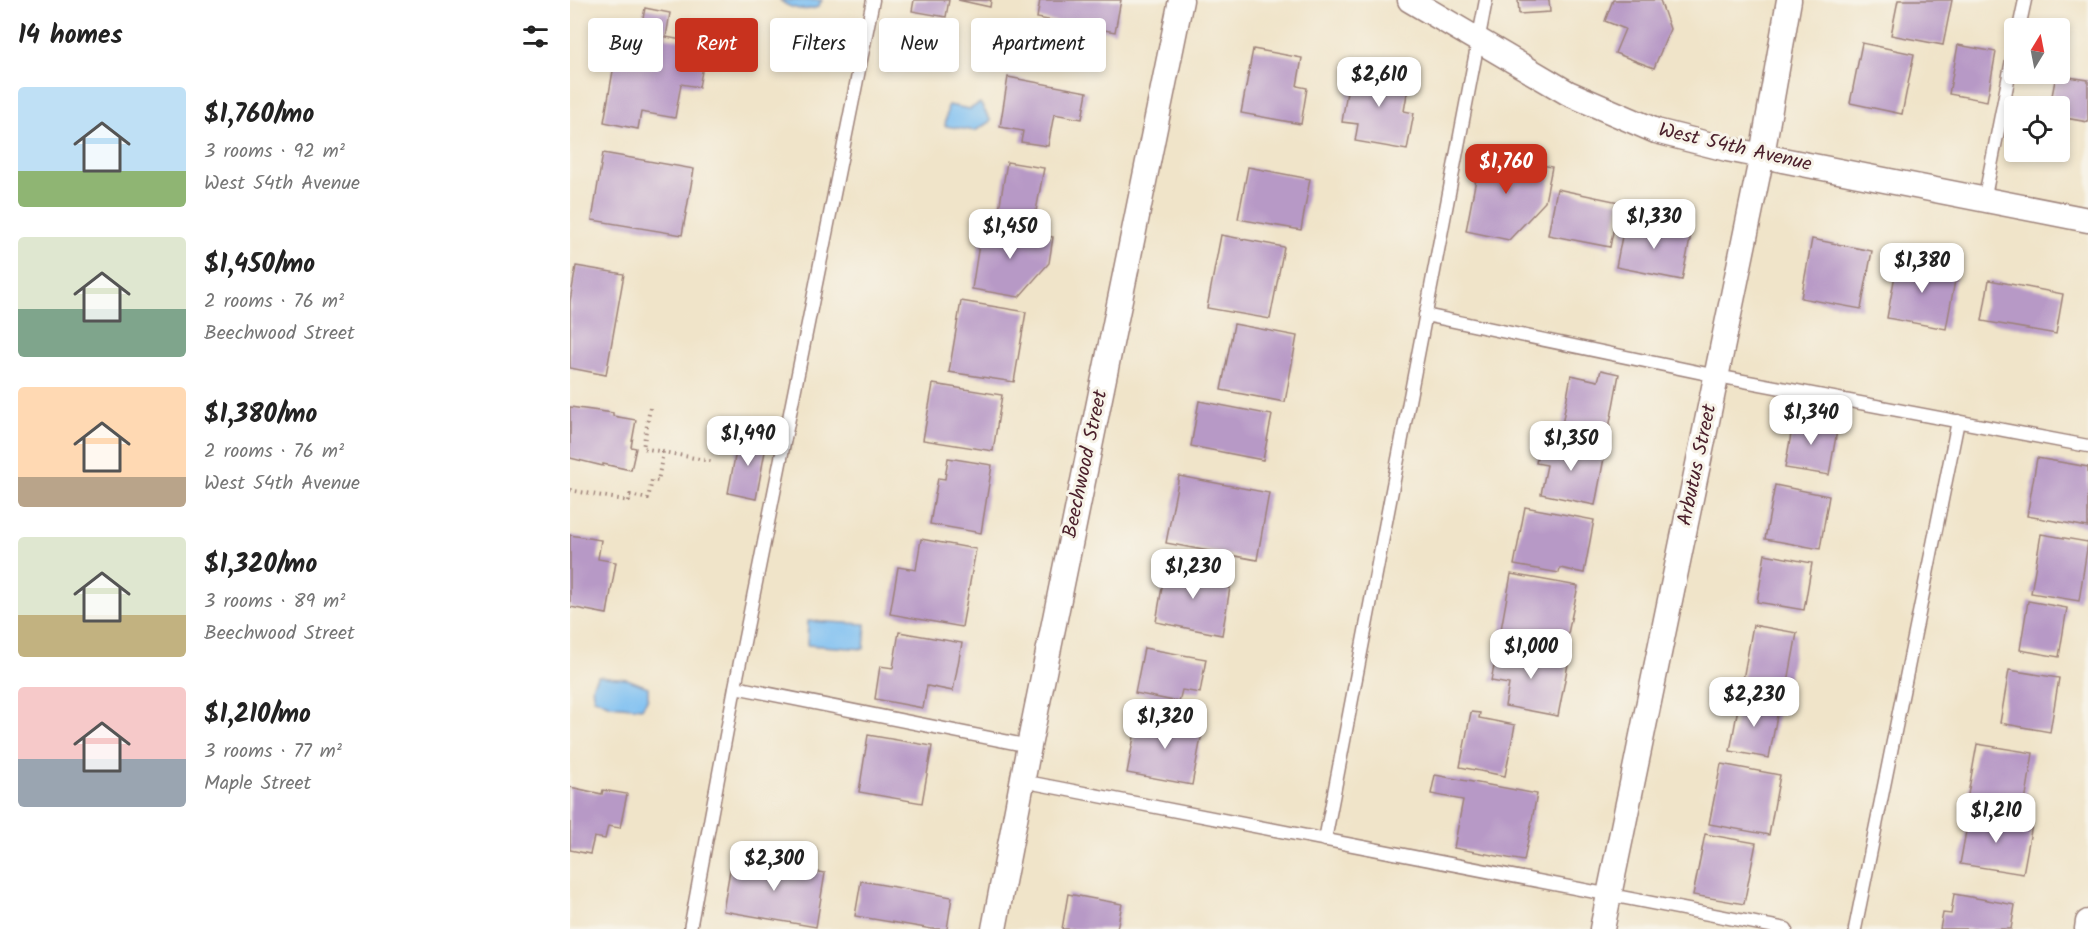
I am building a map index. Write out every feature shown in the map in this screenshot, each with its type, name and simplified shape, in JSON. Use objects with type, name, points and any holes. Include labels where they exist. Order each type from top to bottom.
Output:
[{"type":"street","name":"Beechwood Street","points":[[994,929],[1029,746],[1181,0]]},
{"type":"street","name":"West 54th Avenue","points":[[1410,0],[1568,93],[1656,131],[1726,149],[2088,220]]},
{"type":"street","name":"Arbutus Street","points":[[1602,929],[1762,155],[1789,0]]},
{"type":"street","points":[[2087,929],[2088,922]]},
{"type":"lane","points":[[690,929],[735,687],[873,0]]},
{"type":"lane","points":[[1325,840],[1486,0]]},
{"type":"lane","points":[[2021,18],[2025,0]]},
{"type":"lane","points":[[1984,201],[2007,84]]},
{"type":"lane","points":[[1425,315],[1717,376],[2088,446]]},
{"type":"lane","points":[[1855,929],[1958,421]]},
{"type":"lane","points":[[735,687],[1029,746]]},
{"type":"lane","points":[[1022,781],[1786,929]]},
{"type":"path","points":[[650,408],[643,448],[715,462]]},
{"type":"path","points":[[570,490],[629,501],[630,495],[648,499],[652,480],[658,482],[663,452]]},
{"type":"water","points":[[780,0],[822,0],[818,7],[803,9],[788,6]]},
{"type":"water","points":[[980,103],[991,121],[975,131],[945,126],[948,105],[970,109]]},
{"type":"water","points":[[808,621],[866,624],[864,649],[807,645]]},
{"type":"water","points":[[598,676],[627,679],[648,687],[648,698],[642,708],[610,705],[594,698],[593,686]]},
{"type":"building","points":[[914,0],[949,0],[946,17],[912,11]]},
{"type":"building","points":[[958,0],[991,0],[990,7]]},
{"type":"building","points":[[1040,0],[1121,0],[1115,32],[1106,30],[1106,18],[1037,18]]},
{"type":"building","points":[[1518,0],[1549,0],[1550,12],[1519,14]]},
{"type":"building","points":[[1613,0],[1660,0],[1670,29],[1654,68],[1615,53],[1625,29],[1605,21]]},
{"type":"building","points":[[1898,0],[1952,0],[1943,45],[1891,35]]},
{"type":"building","points":[[645,8],[670,13],[666,37],[675,39],[675,72],[702,72],[699,87],[681,84],[675,118],[641,112],[638,129],[604,122],[613,72],[663,72],[663,18],[643,18]]},
{"type":"building","points":[[1862,43],[1914,54],[1902,114],[1850,103]]},
{"type":"building","points":[[1958,45],[1996,52],[1987,101],[1949,94]]},
{"type":"building","points":[[1253,49],[1302,58],[1297,86],[1307,88],[1301,124],[1241,113]]},
{"type":"building","points":[[1351,67],[1410,77],[1404,111],[1414,113],[1407,150],[1355,141],[1358,124],[1342,122]]},
{"type":"building","points":[[1008,77],[1087,92],[1082,119],[1054,114],[1048,146],[1021,142],[1023,131],[1000,127]]},
{"type":"building","points":[[2070,77],[2088,80],[2088,122],[2070,119],[2070,96],[2052,96],[2054,84],[2070,84]]},
{"type":"building","points":[[603,153],[694,169],[682,235],[592,220]]},
{"type":"building","points":[[1481,153],[1552,167],[1545,202],[1509,240],[1466,231]]},
{"type":"building","points":[[1007,162],[1044,168],[1034,222],[998,216]]},
{"type":"building","points":[[1248,167],[1310,179],[1301,230],[1238,219]]},
{"type":"building","points":[[1557,189],[1619,202],[1610,247],[1548,235]]},
{"type":"building","points":[[1625,221],[1691,234],[1682,280],[1616,267]]},
{"type":"building","points":[[982,225],[1053,237],[1049,263],[1019,297],[972,289]]},
{"type":"building","points":[[1221,235],[1284,247],[1270,319],[1207,308]]},
{"type":"building","points":[[1812,239],[1872,251],[1861,309],[1801,298]]},
{"type":"building","points":[[1898,259],[1957,270],[1946,329],[1887,318]]},
{"type":"building","points":[[576,266],[624,274],[606,375],[570,368],[570,301]]},
{"type":"building","points":[[1989,280],[2063,294],[2056,334],[1982,321]]},
{"type":"building","points":[[961,301],[1026,312],[1014,382],[949,372]]},
{"type":"building","points":[[1234,324],[1297,336],[1285,402],[1221,390]]},
{"type":"building","points":[[1601,370],[1619,374],[1608,434],[1562,425],[1571,375],[1598,381]]},
{"type":"building","points":[[933,384],[1002,395],[993,451],[923,440]]},
{"type":"building","points":[[1199,401],[1272,415],[1263,460],[1191,446]]},
{"type":"building","points":[[570,407],[613,413],[613,416],[636,420],[631,447],[636,448],[631,470],[570,458]]},
{"type":"building","points":[[1794,417],[1838,425],[1829,475],[1785,468]]},
{"type":"building","points":[[739,436],[767,441],[756,499],[728,493]]},
{"type":"building","points":[[1540,441],[1605,453],[1595,505],[1541,494],[1547,465],[1536,463]]},
{"type":"building","points":[[948,458],[992,465],[981,533],[930,524],[938,478],[945,479]]},
{"type":"building","points":[[2037,458],[2088,467],[2088,527],[2027,516]]},
{"type":"building","points":[[1179,476],[1269,493],[1257,560],[1166,543]]},
{"type":"building","points":[[1775,485],[1829,496],[1820,549],[1765,539]]},
{"type":"building","points":[[1525,507],[1594,520],[1584,573],[1560,568],[1559,573],[1514,565]]},
{"type":"building","points":[[2041,534],[2088,542],[2079,601],[2031,593]]},
{"type":"building","points":[[570,535],[601,540],[598,559],[616,562],[607,614],[570,607]]},
{"type":"building","points":[[921,539],[976,549],[962,627],[890,614],[898,567],[916,570]]},
{"type":"building","points":[[1765,554],[1812,563],[1804,610],[1757,602]]},
{"type":"building","points":[[1166,564],[1219,574],[1217,585],[1230,588],[1222,635],[1156,622]]},
{"type":"building","points":[[1511,574],[1578,586],[1565,648],[1500,635]]},
{"type":"building","points":[[2028,601],[2067,608],[2059,657],[2020,650]]},
{"type":"building","points":[[1753,625],[1797,633],[1786,693],[1742,685]]},
{"type":"building","points":[[899,632],[962,643],[953,691],[927,686],[923,708],[875,699],[880,666],[893,668]]},
{"type":"building","points":[[1498,646],[1569,659],[1558,716],[1505,706],[1509,684],[1491,681]]},
{"type":"building","points":[[1144,648],[1206,659],[1200,693],[1182,690],[1179,702],[1135,693]]},
{"type":"building","points":[[2009,670],[2059,678],[2050,732],[2000,723]]},
{"type":"building","points":[[1740,697],[1779,705],[1769,758],[1730,751]]},
{"type":"building","points":[[1471,712],[1480,713],[1479,718],[1515,725],[1505,776],[1460,767]]},
{"type":"building","points":[[1138,716],[1203,727],[1192,785],[1127,773]]},
{"type":"building","points":[[868,735],[932,746],[922,803],[859,792]]},
{"type":"building","points":[[1977,744],[2033,753],[2024,809],[1967,800]]},
{"type":"building","points":[[1721,764],[1780,775],[1769,835],[1709,824]]},
{"type":"building","points":[[1435,775],[1537,794],[1524,861],[1454,848],[1463,800],[1431,794]]},
{"type":"building","points":[[570,787],[602,794],[603,790],[627,794],[620,828],[608,826],[605,839],[594,837],[590,854],[570,850]]},
{"type":"building","points":[[1969,815],[2032,825],[2023,874],[1960,864]]},
{"type":"building","points":[[1705,834],[1756,843],[1744,904],[1693,895]]},
{"type":"building","points":[[732,858],[825,873],[816,927],[723,911]]},
{"type":"building","points":[[861,881],[952,897],[947,929],[932,929],[855,916]]},
{"type":"building","points":[[1068,894],[1122,904],[1117,929],[1062,929]]},
{"type":"building","points":[[1954,894],[2015,905],[2011,929],[1940,929],[1943,913],[1951,914]]}]
